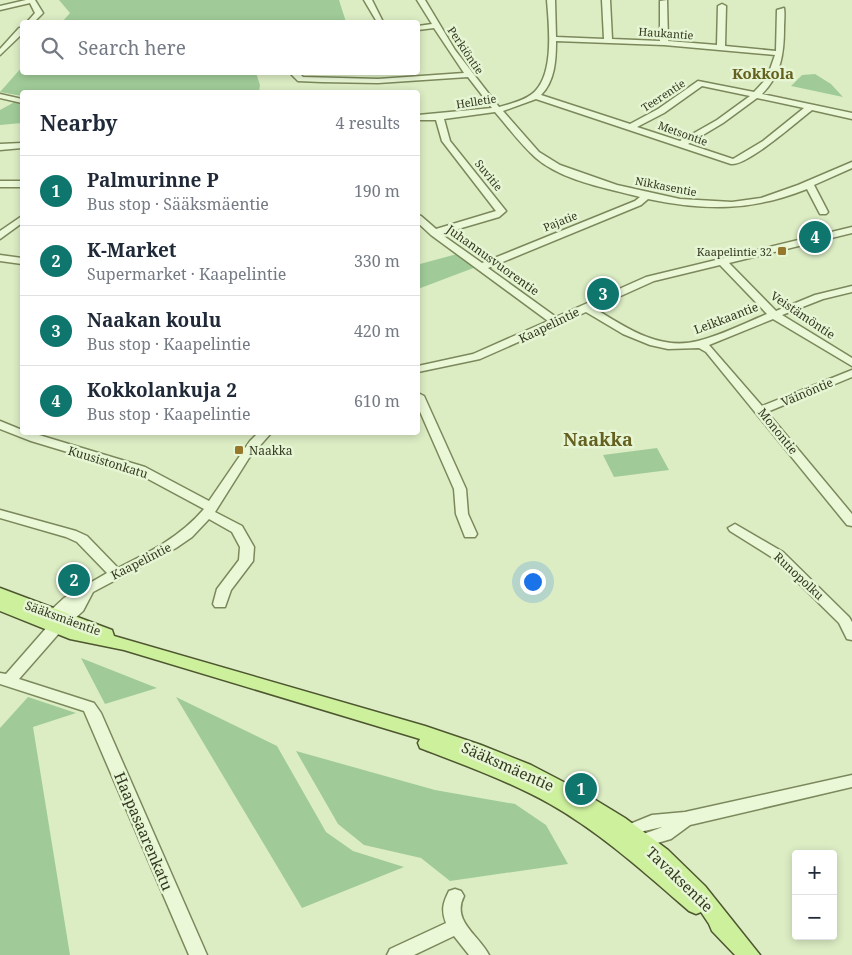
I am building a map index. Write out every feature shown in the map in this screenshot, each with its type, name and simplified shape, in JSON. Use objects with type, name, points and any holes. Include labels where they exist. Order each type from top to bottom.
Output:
[{"type":"main road","name":"Sääksmäentie","points":[[0,594],[104,642],[125,644],[378,721],[519,780],[557,799],[630,841]]},
{"type":"main road","name":"Sääksmäentie","points":[[0,605],[59,620]]},
{"type":"main road","name":"Tavaksentie","points":[[630,841],[727,931],[749,955]]},
{"type":"street","points":[[0,8],[31,0],[39,13],[33,20]]},
{"type":"street","points":[[368,0],[379,20]]},
{"type":"street","name":"Perkiöntie","points":[[421,0],[469,75],[496,110]]},
{"type":"street","points":[[536,96],[546,82],[552,39],[551,0]]},
{"type":"street","points":[[606,0],[608,40]]},
{"type":"street","points":[[664,1],[664,43]]},
{"type":"street","points":[[721,48],[722,6]]},
{"type":"street","points":[[682,144],[718,125],[755,95],[772,78],[777,67],[781,10]]},
{"type":"street","points":[[420,28],[436,26]]},
{"type":"street","points":[[0,52],[20,32]]},
{"type":"street","name":"Haukantie","points":[[552,39],[664,43],[778,53]]},
{"type":"street","points":[[296,75],[301,79],[352,76],[469,75]]},
{"type":"street","name":"Teerentie","points":[[633,126],[661,111],[701,83],[852,116]]},
{"type":"street","points":[[0,96],[20,101]]},
{"type":"street","name":"Helletie","points":[[420,118],[440,118],[496,110],[536,96]]},
{"type":"street","name":"Metsontie","points":[[536,96],[633,126],[734,162],[766,143],[810,107]]},
{"type":"street","name":"Nikkasentie","points":[[496,110],[533,150],[560,169],[646,196],[684,203],[733,204],[765,199],[809,184],[852,165]]},
{"type":"street","name":"Suvitie","points":[[434,233],[496,216],[501,211],[500,206],[446,141],[440,118]]},
{"type":"street","points":[[0,147],[20,146]]},
{"type":"street","points":[[0,184],[20,184]]},
{"type":"street","points":[[809,184],[823,212]]},
{"type":"street","name":"Pajatie","points":[[481,267],[638,204],[646,196]]},
{"type":"street","points":[[2,233],[20,220]]},
{"type":"street","name":"Juhannusvuorentie","points":[[420,220],[434,233],[555,321]]},
{"type":"street","name":"Kaapelintie","points":[[420,369],[476,357],[656,276],[723,262],[852,230]]},
{"type":"street","points":[[2,233],[20,233]]},
{"type":"street","points":[[0,258],[20,262]]},
{"type":"street","name":"Veistämöntie","points":[[723,262],[774,315],[852,364]]},
{"type":"street","name":"Leikkaantie","points":[[586,307],[654,345],[685,347],[700,344],[819,297],[852,289]]},
{"type":"street","name":"Monontie","points":[[700,344],[710,350],[762,410],[852,522]]},
{"type":"street","name":"Väinöntie","points":[[762,410],[852,373]]},
{"type":"street","points":[[420,400],[460,489],[462,514],[470,534]]},
{"type":"street","name":"Kuusistonkatu","points":[[0,425],[20,433]]},
{"type":"street","name":"Kuusistonkatu","points":[[26,435],[49,444],[140,470],[165,480],[237,529],[247,547],[246,561],[224,590],[220,604]]},
{"type":"street","name":"Kaapelintie","points":[[4,679],[59,620],[78,608],[87,591],[172,545],[189,533],[210,510],[251,446],[263,435]]},
{"type":"street","points":[[0,514],[71,534],[82,539],[116,574]]},
{"type":"street","name":"Runopolku","points":[[735,528],[778,555],[848,618],[852,635]]},
{"type":"street","name":"Haapasaarenkatu","points":[[4,679],[89,707],[198,955]]},
{"type":"street","points":[[630,841],[665,834],[685,819],[852,781]]},
{"type":"street","points":[[455,896],[450,908],[457,926],[480,955]]},
{"type":"street","points":[[396,955],[457,926]]},
{"type":"green space","points":[[59,0],[339,0],[345,20],[64,20],[70,13]]},
{"type":"green space","points":[[20,69],[20,75],[257,75],[260,85],[259,90],[20,90],[20,96],[0,92]]},
{"type":"green space","points":[[815,74],[831,84],[843,97],[791,86],[802,75]]},
{"type":"green space","points":[[20,99],[20,123],[0,125],[0,110]]},
{"type":"green space","points":[[457,254],[476,267],[420,288],[420,264]]},
{"type":"green space","points":[[657,448],[669,470],[614,477],[603,455]]},
{"type":"green space","points":[[81,658],[157,688],[105,704]]},
{"type":"green space","points":[[28,697],[76,713],[33,727],[70,955],[0,955],[0,728]]},
{"type":"green space","points":[[176,697],[277,746],[326,832],[353,851],[404,867],[302,908]]},
{"type":"green space","points":[[296,751],[435,790],[515,804],[546,825],[568,864],[450,881],[421,858],[364,845],[338,824]]},
{"type":"place","name":"Kokkolankuja 2","points":[[815,237]]},
{"type":"place","name":"Kaapelintie 32","points":[[782,251]]},
{"type":"place","name":"Naakan koulu","points":[[603,294]]},
{"type":"place","name":"Naakka","points":[[239,450]]},
{"type":"place","name":"K-Market","points":[[74,580]]},
{"type":"place","name":"Palmurinne P","points":[[581,789]]},
{"type":"district","name":"Kokkola","points":[[763,73]]},
{"type":"district","name":"Naakka","points":[[598,439]]}]
